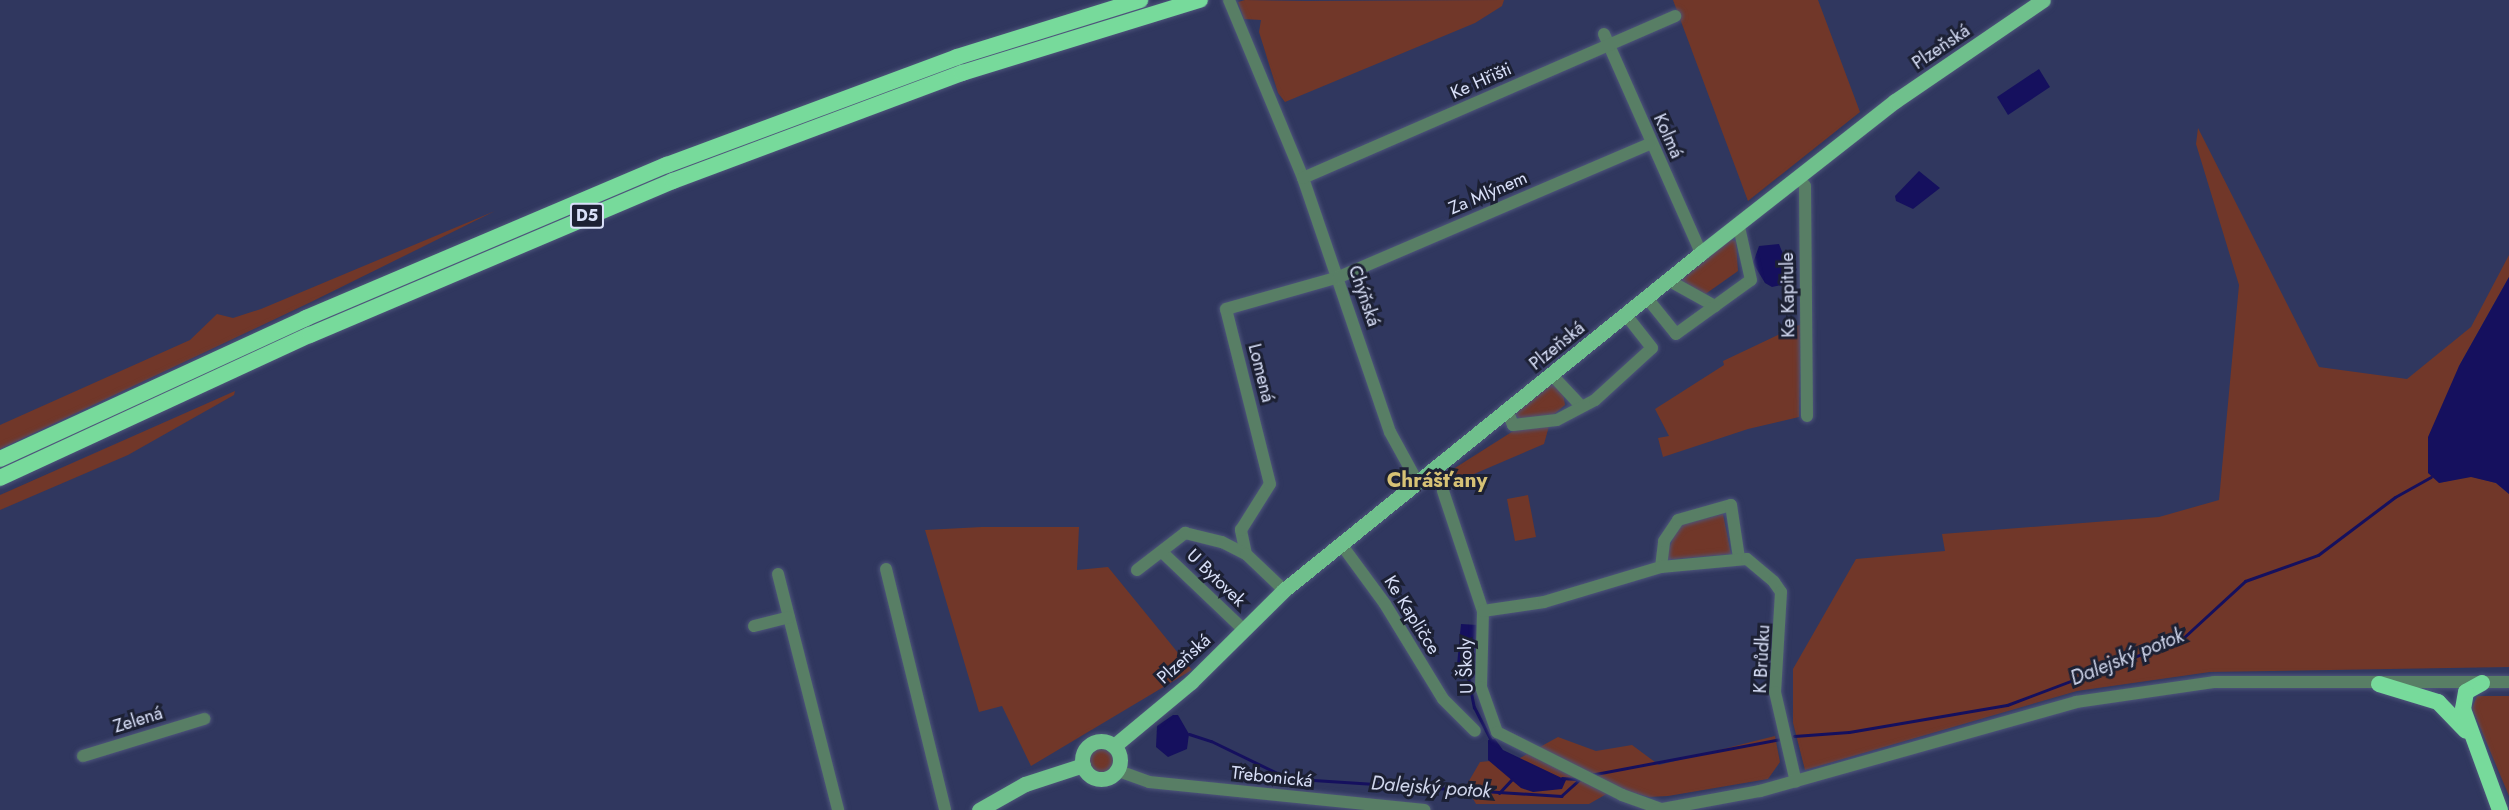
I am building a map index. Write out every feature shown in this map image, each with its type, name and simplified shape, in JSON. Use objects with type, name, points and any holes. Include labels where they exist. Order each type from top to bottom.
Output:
[{"type":"highway","name":"D5","points":[[0,459],[306,318],[667,165],[957,57],[1140,0]]},
{"type":"highway","name":"D5","points":[[0,478],[321,331],[673,181],[962,73],[1196,1]]},
{"type":"highway","points":[[2482,683],[2466,692],[2462,702],[2500,810]]},
{"type":"highway","points":[[2379,684],[2438,702],[2459,720],[2477,749]]},
{"type":"main road","name":"Plzeňská","points":[[1114,746],[1191,682],[1284,590],[1508,412],[1738,223],[1895,101],[2043,0]]},
{"type":"main road","points":[[1104,741],[1114,746],[1120,758],[1116,770],[1101,779],[1089,774],[1083,765],[1083,752],[1091,743],[1104,741]]},
{"type":"main road","points":[[985,808],[1046,776],[1083,765]]},
{"type":"street","name":"Chýňská","points":[[1229,0],[1303,178],[1339,277],[1390,432],[1418,483]]},
{"type":"street","name":"Ke Hřišti","points":[[1303,178],[1606,40],[1675,16]]},
{"type":"street","name":"Kolmá","points":[[1606,40],[1701,253]]},
{"type":"street","name":"Za Mlýnem","points":[[1339,277],[1652,143]]},
{"type":"street","name":"Ke Kapitule","points":[[1798,177],[1805,193],[1807,416]]},
{"type":"street","points":[[1647,298],[1676,334],[1751,280],[1738,223]]},
{"type":"street","name":"Lomená","points":[[1246,554],[1241,530],[1270,484],[1226,309],[1339,277]]},
{"type":"street","points":[[1668,280],[1715,306]]},
{"type":"street","points":[[1508,412],[1513,424],[1557,420],[1595,400],[1609,383],[1652,348],[1626,315]]},
{"type":"street","points":[[1552,375],[1581,406]]},
{"type":"street","name":"U Školy","points":[[1443,490],[1483,611],[1481,687],[1489,720],[1497,732],[1586,777],[1664,810]]},
{"type":"street","points":[[1483,611],[1544,602],[1661,567],[1739,558],[1731,505],[1678,520],[1664,541],[1661,567]]},
{"type":"street","points":[[1137,570],[1185,533],[1246,554],[1284,590]]},
{"type":"street","name":"Ke Kapličce","points":[[1341,544],[1385,604],[1443,699],[1475,731]]},
{"type":"street","name":"U Bytovek","points":[[1162,552],[1244,630]]},
{"type":"street","name":"K Brůdku","points":[[1739,558],[1751,562],[1774,582],[1781,592],[1775,692],[1796,782]]},
{"type":"street","points":[[886,569],[945,810]]},
{"type":"street","points":[[778,574],[837,810]]},
{"type":"street","points":[[753,626],[789,617]]},
{"type":"street","points":[[1657,810],[1796,782],[2076,702],[2214,682],[2379,684],[2509,682]]},
{"type":"street","name":"Zelená","points":[[83,756],[204,718]]},
{"type":"street","name":"Třebonická","points":[[1116,770],[1149,782],[1425,810]]},
{"type":"shaded area","points":[[1245,0],[1504,0],[1502,6],[1475,23],[1285,102],[1278,93],[1259,32],[1261,20],[1244,19],[1238,2]]},
{"type":"shaded area","points":[[1673,0],[1818,0],[1860,112],[1748,201]]},
{"type":"shaded area","points":[[2039,69],[2050,87],[2008,115],[1997,97]]},
{"type":"shaded area","points":[[2198,128],[2319,367],[2407,379],[2471,327],[2509,255],[2509,277],[2459,366],[2439,483],[2470,476],[2496,483],[2509,494],[2509,667],[2210,672],[2077,691],[1805,770],[1793,723],[1793,669],[1856,559],[1945,551],[1942,534],[2159,517],[2219,500],[2239,285],[2196,144]]},
{"type":"shaded area","points":[[1919,171],[1940,188],[1913,209],[1896,201],[1895,196]]},
{"type":"shaded area","points":[[495,211],[311,302],[0,449],[0,425],[190,340],[217,314],[233,318],[261,309]]},
{"type":"shaded area","points":[[1728,239],[1736,241],[1738,271],[1704,295],[1679,282]]},
{"type":"shaded area","points":[[1779,244],[1785,259],[1797,269],[1790,283],[1772,287],[1765,283],[1753,263],[1759,246]]},
{"type":"shaded area","points":[[2509,277],[2509,494],[2496,483],[2471,477],[2439,483],[2428,473],[2428,437],[2459,366]]},
{"type":"shaded area","points":[[1801,324],[1799,417],[1748,429],[1663,457],[1658,438],[1669,436],[1655,409],[1724,365],[1723,361]]},
{"type":"shaded area","points":[[1554,382],[1563,392],[1565,405],[1552,416],[1523,422],[1514,414]]},
{"type":"shaded area","points":[[235,391],[234,395],[128,455],[0,510],[0,495]]},
{"type":"shaded area","points":[[1549,426],[1544,444],[1446,486],[1447,473],[1518,428]]},
{"type":"shaded area","points":[[1528,495],[1536,537],[1515,541],[1507,499]]},
{"type":"shaded area","points":[[1723,514],[1731,554],[1665,560],[1678,525]]},
{"type":"shaded area","points":[[982,527],[1079,527],[1077,570],[1108,567],[1192,670],[1031,766],[1002,706],[979,712],[925,530]]},
{"type":"shaded area","points":[[1461,624],[1477,625],[1476,678],[1456,675]]},
{"type":"shaded area","points":[[2477,696],[2509,696],[2509,796],[2472,708]]},
{"type":"shaded area","points":[[1173,715],[1178,715],[1189,734],[1187,749],[1168,757],[1156,747],[1157,726]]},
{"type":"shaded area","points":[[1775,736],[1780,762],[1768,779],[1668,796],[1649,797],[1617,788],[1589,804],[1476,804],[1466,786],[1480,762],[1520,758],[1558,737],[1596,751],[1632,745],[1659,765]]},
{"type":"shaded area","points":[[1495,739],[1503,750],[1566,780],[1562,789],[1533,792],[1521,788],[1488,760],[1488,740]]},
{"type":"shaded area","points":[[1101,747],[1110,751],[1114,760],[1110,769],[1101,773],[1092,769],[1088,760],[1092,751]]},
{"type":"waterway","name":"Dalejský potok","points":[[1794,736],[1849,732],[2007,705],[2182,639],[2245,581],[2318,555],[2395,497],[2431,477]]},
{"type":"waterway","points":[[1468,677],[1474,707],[1492,742]]},
{"type":"waterway","name":"Dalejský potok","points":[[1189,734],[1211,741],[1279,774],[1313,780],[1561,796],[1581,778]]},
{"type":"waterway","name":"Dalejský potok","points":[[1590,775],[1780,739]]},
{"type":"waterway","points":[[1562,778],[1576,779]]},
{"type":"waterway","points":[[1499,793],[1512,779]]},
{"type":"district","name":"Chrášťany","points":[[1437,480]]}]
